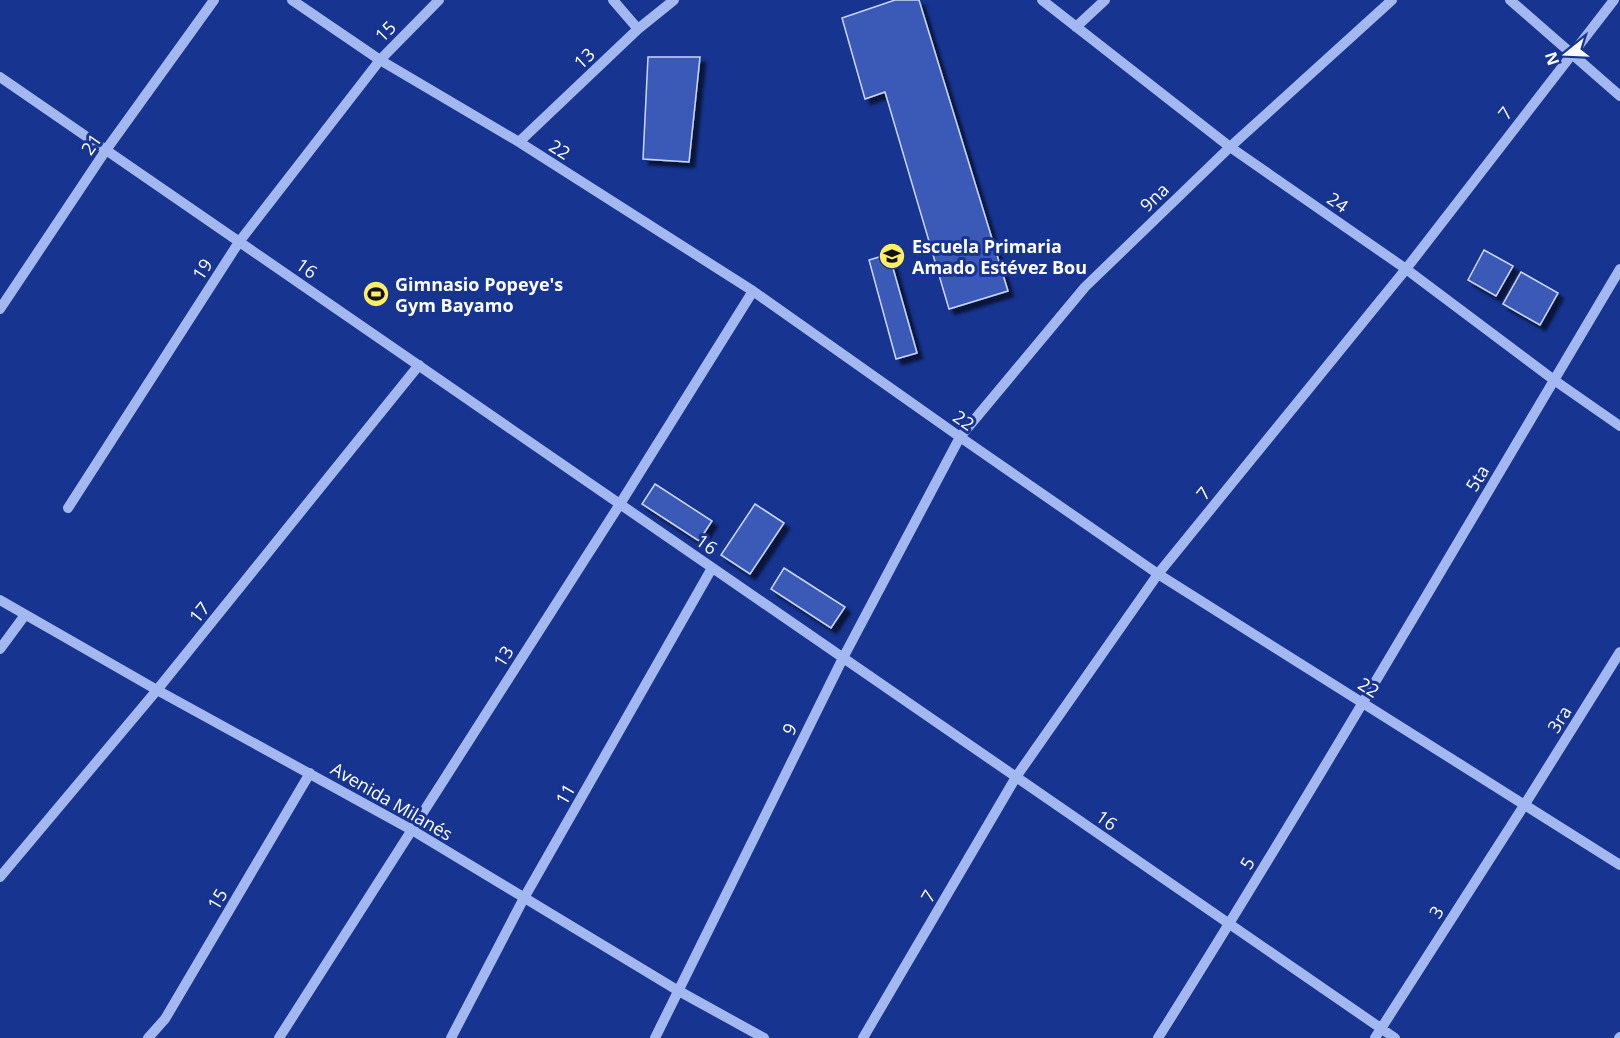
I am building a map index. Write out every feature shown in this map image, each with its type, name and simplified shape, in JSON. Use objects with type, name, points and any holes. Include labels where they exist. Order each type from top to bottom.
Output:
[{"type":"street","name":"21","points":[[0,309],[106,150],[214,0]]},
{"type":"street","name":"22","points":[[292,0],[380,60],[519,142],[753,291],[1158,574],[1620,865]]},
{"type":"street","name":"15","points":[[380,60],[439,0]]},
{"type":"street","points":[[613,0],[638,29]]},
{"type":"street","name":"13","points":[[519,142],[638,29],[674,0]]},
{"type":"street","name":"24","points":[[1042,0],[1230,147],[1406,269],[1554,380],[1620,426]]},
{"type":"street","points":[[1076,27],[1106,0]]},
{"type":"street","name":"9na","points":[[960,437],[1085,286],[1230,147],[1392,0]]},
{"type":"street","points":[[1510,0],[1620,96]]},
{"type":"street","name":"7","points":[[863,1038],[1016,777],[1158,574],[1406,269],[1614,0]]},
{"type":"street","name":"19","points":[[68,508],[239,242],[380,60]]},
{"type":"street","name":"16","points":[[0,77],[1230,924],[1378,1033],[1395,1038]]},
{"type":"street","name":"5ta","points":[[1364,704],[1620,269]]},
{"type":"street","name":"13","points":[[279,1038],[620,504],[753,291]]},
{"type":"street","name":"17","points":[[0,877],[157,690],[418,365]]},
{"type":"street","name":"9","points":[[655,1038],[843,658],[960,437]]},
{"type":"street","name":"11","points":[[451,1038],[524,898],[712,568]]},
{"type":"street","name":"Avenida Milanés","points":[[0,600],[157,690],[412,830],[677,990],[764,1038]]},
{"type":"street","points":[[0,650],[25,615]]},
{"type":"street","name":"3ra","points":[[1526,804],[1620,652]]},
{"type":"street","name":"5","points":[[1158,1038],[1364,704]]},
{"type":"street","name":"15","points":[[148,1038],[165,1019],[310,773]]},
{"type":"street","name":"3","points":[[1378,1033],[1526,804]]},
{"type":"building","points":[[895,0],[919,0],[1008,291],[949,309],[885,92],[865,99],[842,18]]},
{"type":"building","points":[[648,57],[700,57],[689,162],[643,159]]},
{"type":"building","points":[[1484,250],[1513,266],[1496,296],[1468,280]]},
{"type":"building","points":[[889,254],[917,353],[896,359],[869,260]]},
{"type":"building","points":[[1521,272],[1558,293],[1540,325],[1503,304]]},
{"type":"building","points":[[655,484],[712,521],[699,541],[642,504]]},
{"type":"building","points":[[755,504],[784,523],[750,574],[721,555]]},
{"type":"building","points":[[784,568],[845,607],[831,628],[771,589]]},
{"type":"place","name":"Escuela Primaria Amado Estévez Bou","points":[[892,256]]},
{"type":"place","name":"Gimnasio Popeye's Gym Bayamo","points":[[376,294]]}]
